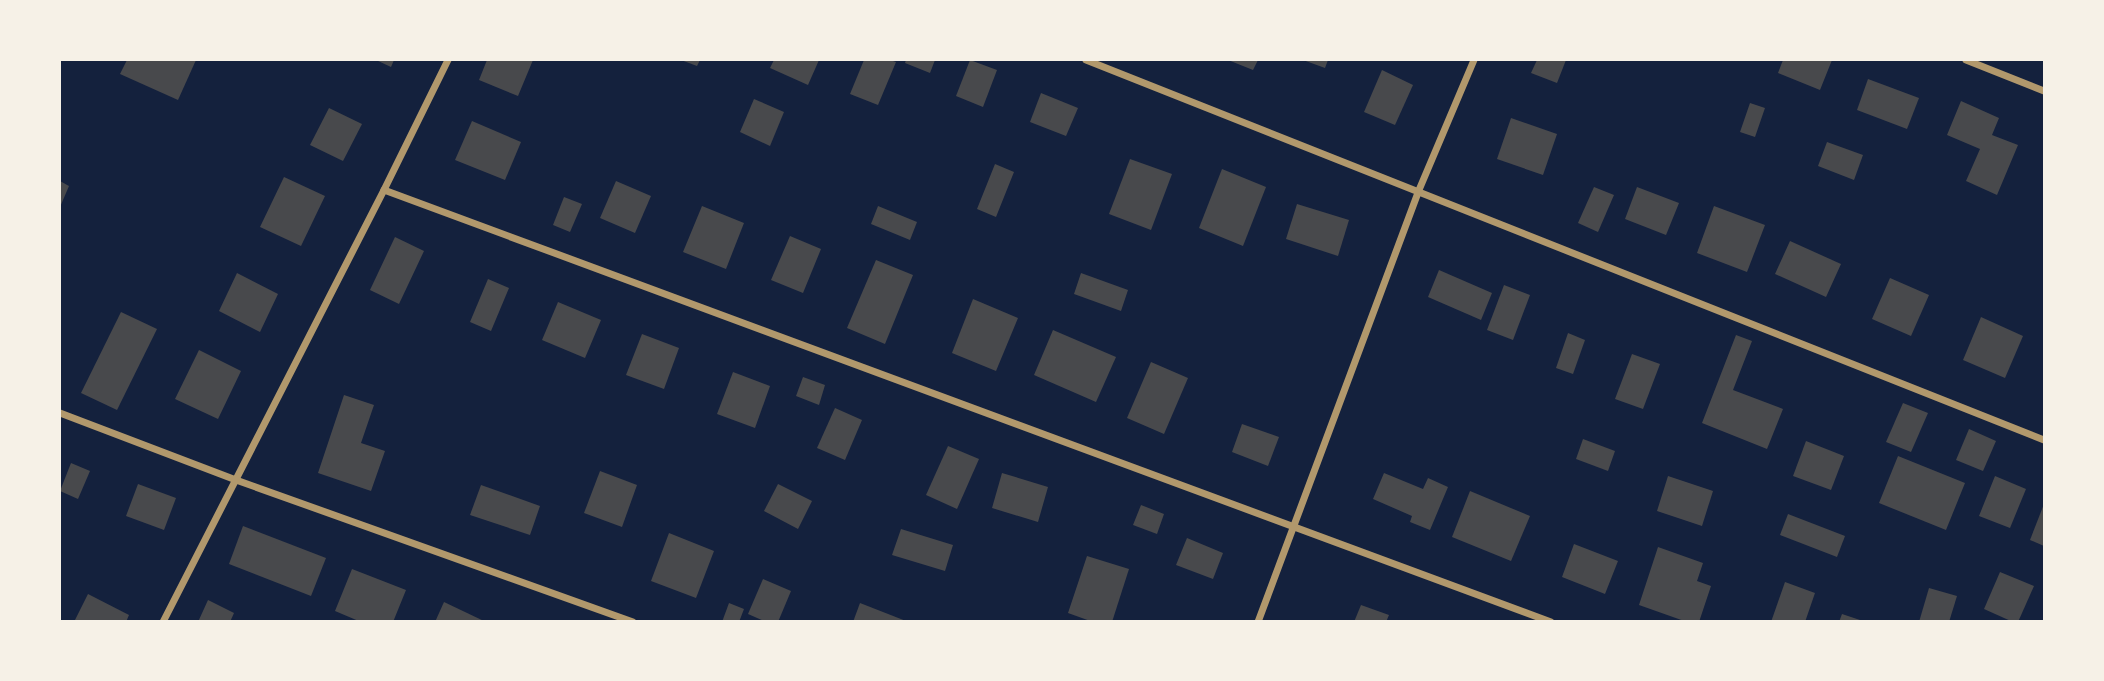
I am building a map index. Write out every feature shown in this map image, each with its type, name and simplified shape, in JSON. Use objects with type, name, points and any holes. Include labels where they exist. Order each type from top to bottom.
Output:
[{"type":"street","points":[[163,621],[448,60]]},
{"type":"street","points":[[1086,60],[2045,440]]},
{"type":"street","points":[[1258,621],[1419,190],[1474,60]]},
{"type":"street","points":[[1966,60],[2045,91]]},
{"type":"street","points":[[384,190],[1550,621]]},
{"type":"street","points":[[60,413],[236,480],[633,621]]},
{"type":"building","points":[[127,60],[196,60],[178,100],[120,74]]},
{"type":"building","points":[[376,60],[394,60],[391,67]]},
{"type":"building","points":[[487,60],[533,60],[518,96],[479,80]]},
{"type":"building","points":[[681,60],[700,60],[697,66]]},
{"type":"building","points":[[774,60],[819,60],[808,85],[770,68]]},
{"type":"building","points":[[864,60],[896,62],[878,105],[850,94]]},
{"type":"building","points":[[906,60],[935,60],[930,73],[905,63]]},
{"type":"building","points":[[970,60],[997,70],[983,107],[956,96]]},
{"type":"building","points":[[1228,60],[1258,60],[1253,70]]},
{"type":"building","points":[[1303,60],[1328,60],[1325,68]]},
{"type":"building","points":[[1537,60],[1566,60],[1557,83],[1531,73]]},
{"type":"building","points":[[1783,60],[1832,60],[1820,90],[1778,73]]},
{"type":"building","points":[[1382,70],[1413,85],[1395,125],[1364,112]]},
{"type":"building","points":[[1868,79],[1919,98],[1907,129],[1857,110]]},
{"type":"building","points":[[1041,93],[1078,108],[1066,136],[1030,122]]},
{"type":"building","points":[[754,99],[784,112],[770,146],[740,132]]},
{"type":"building","points":[[1961,101],[1999,118],[1992,135],[2018,145],[1997,195],[1966,181],[1980,149],[1947,135]]},
{"type":"building","points":[[1750,103],[1765,108],[1755,137],[1740,132]]},
{"type":"building","points":[[329,108],[362,124],[343,161],[310,145]]},
{"type":"building","points":[[1511,118],[1557,134],[1543,175],[1497,159]]},
{"type":"building","points":[[472,121],[521,142],[505,180],[455,160]]},
{"type":"building","points":[[1827,142],[1863,155],[1854,180],[1818,166]]},
{"type":"building","points":[[1130,159],[1172,174],[1151,230],[1109,214]]},
{"type":"building","points":[[995,164],[1014,172],[996,217],[977,209]]},
{"type":"building","points":[[1222,169],[1266,187],[1243,246],[1199,228]]},
{"type":"building","points":[[284,177],[325,196],[301,246],[260,227]]},
{"type":"building","points":[[60,181],[69,186],[60,207]]},
{"type":"building","points":[[616,181],[651,196],[635,233],[600,218]]},
{"type":"building","points":[[1594,187],[1614,195],[1598,232],[1578,223]]},
{"type":"building","points":[[1637,187],[1679,203],[1666,235],[1625,219]]},
{"type":"building","points":[[564,197],[582,204],[570,232],[553,225]]},
{"type":"building","points":[[1297,204],[1349,220],[1338,256],[1286,239]]},
{"type":"building","points":[[702,206],[744,223],[726,269],[683,252]]},
{"type":"building","points":[[878,206],[917,222],[910,240],[871,224]]},
{"type":"building","points":[[1714,206],[1765,225],[1747,272],[1697,253]]},
{"type":"building","points":[[790,236],[821,249],[803,293],[771,280]]},
{"type":"building","points":[[395,237],[424,251],[399,304],[370,290]]},
{"type":"building","points":[[1790,241],[1841,264],[1826,297],[1775,274]]},
{"type":"building","points":[[876,260],[913,275],[885,344],[847,328]]},
{"type":"building","points":[[1439,270],[1492,293],[1481,320],[1428,297]]},
{"type":"building","points":[[237,273],[278,294],[260,332],[219,311]]},
{"type":"building","points":[[1081,273],[1128,290],[1121,311],[1074,294]]},
{"type":"building","points":[[1890,278],[1929,295],[1911,336],[1872,319]]},
{"type":"building","points":[[488,279],[509,288],[491,331],[470,322]]},
{"type":"building","points":[[1504,285],[1530,295],[1513,340],[1487,330]]},
{"type":"building","points":[[973,299],[1018,318],[996,371],[952,353]]},
{"type":"building","points":[[558,302],[601,320],[585,358],[542,340]]},
{"type":"building","points":[[121,312],[157,329],[117,410],[81,393]]},
{"type":"building","points":[[1981,317],[2023,336],[2005,378],[1963,360]]},
{"type":"building","points":[[1053,330],[1116,357],[1096,402],[1034,375]]},
{"type":"building","points":[[1568,333],[1585,340],[1573,374],[1556,368]]},
{"type":"building","points":[[642,334],[679,348],[664,389],[626,375]]},
{"type":"building","points":[[1736,335],[1752,341],[1733,390],[1783,409],[1767,449],[1702,423]]},
{"type":"building","points":[[199,350],[241,371],[218,419],[175,399]]},
{"type":"building","points":[[1632,354],[1660,364],[1643,409],[1615,399]]},
{"type":"building","points":[[1151,362],[1188,378],[1164,434],[1127,418]]},
{"type":"building","points":[[733,372],[770,386],[755,428],[717,414]]},
{"type":"building","points":[[803,377],[825,385],[819,405],[796,396]]},
{"type":"building","points":[[344,395],[374,405],[361,443],[385,451],[371,491],[318,473]]},
{"type":"building","points":[[1903,403],[1928,413],[1911,452],[1886,442]]},
{"type":"building","points":[[835,408],[862,420],[845,460],[817,448]]},
{"type":"building","points":[[1242,424],[1279,437],[1268,466],[1232,452]]},
{"type":"building","points":[[1969,429],[1996,441],[1983,471],[1956,460]]},
{"type":"building","points":[[1583,439],[1615,451],[1608,471],[1576,459]]},
{"type":"building","points":[[1806,441],[1844,456],[1831,490],[1793,476]]},
{"type":"building","points":[[948,446],[979,459],[957,509],[926,495]]},
{"type":"building","points":[[1898,456],[1965,483],[1946,530],[1879,503]]},
{"type":"building","points":[[71,463],[90,471],[78,499],[60,491]]},
{"type":"building","points":[[600,471],[637,485],[622,527],[584,513]]},
{"type":"building","points":[[1002,473],[1048,487],[1038,522],[992,508]]},
{"type":"building","points":[[1384,473],[1423,489],[1428,478],[1448,487],[1430,530],[1410,522],[1412,516],[1373,499]]},
{"type":"building","points":[[1668,476],[1713,491],[1702,526],[1657,511]]},
{"type":"building","points":[[1995,476],[2026,489],[2010,528],[1979,516]]},
{"type":"building","points":[[138,484],[176,498],[164,530],[126,516]]},
{"type":"building","points":[[778,484],[812,501],[798,529],[764,511]]},
{"type":"building","points":[[481,485],[540,506],[530,535],[470,515]]},
{"type":"building","points":[[1470,491],[1530,516],[1511,561],[1452,537]]},
{"type":"building","points":[[2044,504],[2044,546],[2030,540]]},
{"type":"building","points":[[1141,505],[1164,514],[1157,534],[1133,525]]},
{"type":"building","points":[[1788,514],[1845,536],[1837,557],[1780,535]]},
{"type":"building","points":[[243,526],[326,558],[311,596],[229,564]]},
{"type":"building","points":[[901,529],[953,545],[945,571],[892,555]]},
{"type":"building","points":[[669,533],[714,551],[696,598],[651,581]]},
{"type":"building","points":[[1187,538],[1223,553],[1213,579],[1176,565]]},
{"type":"building","points":[[1574,544],[1618,561],[1605,594],[1562,577]]},
{"type":"building","points":[[1658,547],[1703,563],[1697,581],[1711,586],[1699,622],[1687,622],[1639,605]]},
{"type":"building","points":[[1087,556],[1129,569],[1112,622],[1093,622],[1068,613]]},
{"type":"building","points":[[352,569],[406,590],[393,622],[361,622],[335,611]]},
{"type":"building","points":[[2000,572],[2034,586],[2018,622],[1984,609]]},
{"type":"building","points":[[763,579],[791,591],[778,622],[766,622],[748,614]]},
{"type":"building","points":[[1785,582],[1815,593],[1805,622],[1771,622]]},
{"type":"building","points":[[1929,588],[1957,596],[1949,622],[1919,622]]},
{"type":"building","points":[[88,594],[129,615],[126,622],[74,622]]},
{"type":"building","points":[[208,600],[234,613],[230,622],[198,622]]},
{"type":"building","points":[[444,602],[486,622],[435,622]]},
{"type":"building","points":[[729,603],[744,609],[739,622],[722,622]]},
{"type":"building","points":[[860,603],[906,621],[906,622],[853,622]]},
{"type":"building","points":[[1361,605],[1389,615],[1386,622],[1354,622]]},
{"type":"building","points":[[1842,614],[1863,621],[1863,622],[1839,622]]}]
